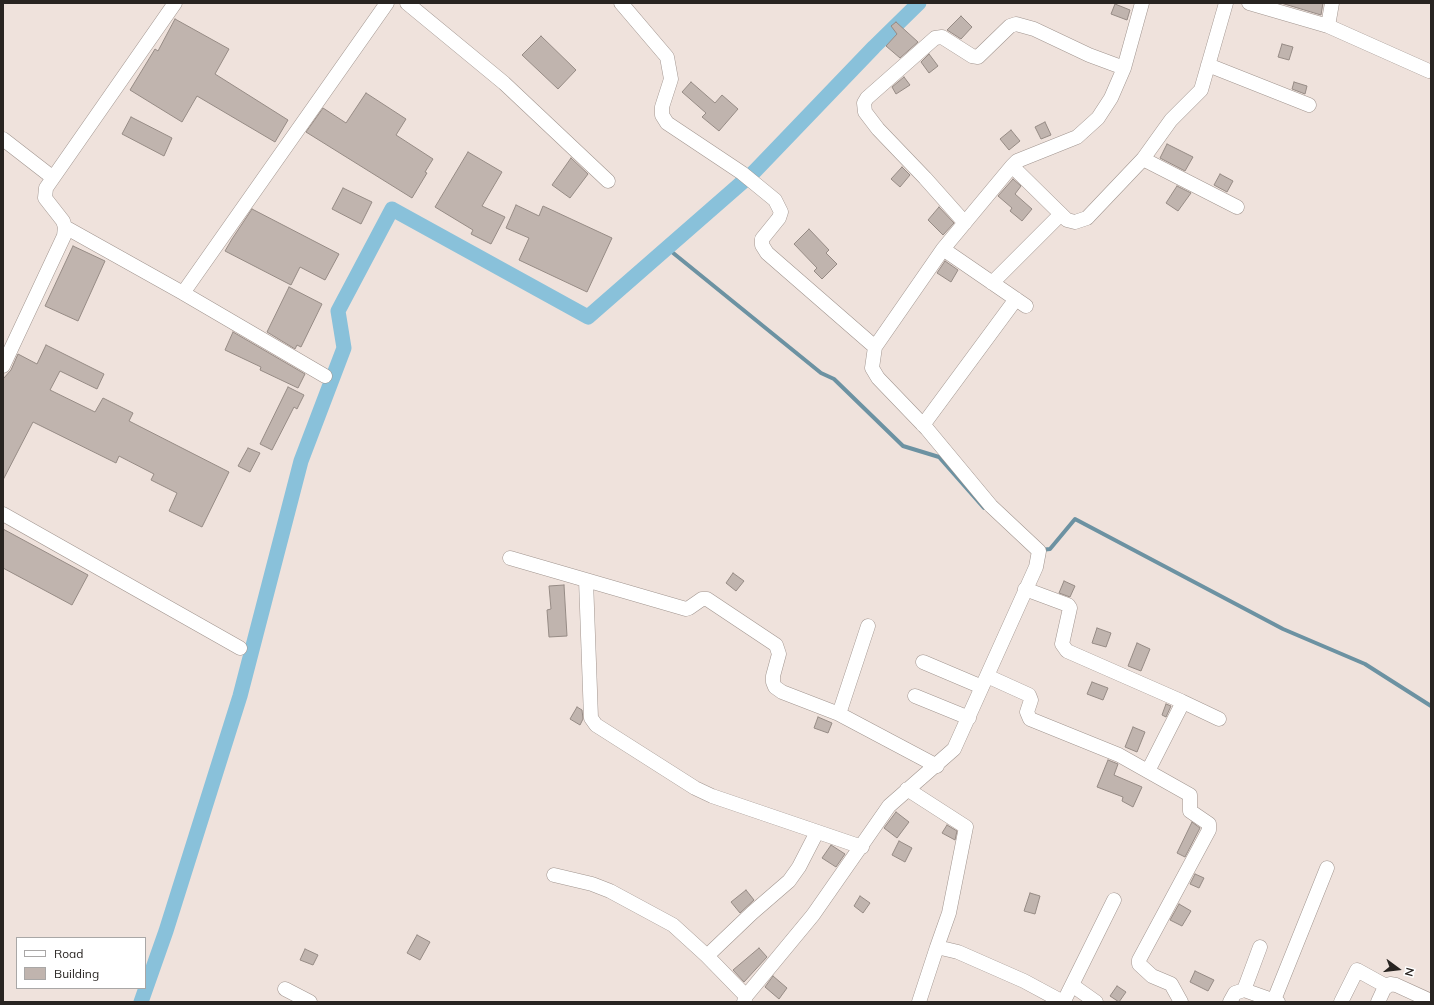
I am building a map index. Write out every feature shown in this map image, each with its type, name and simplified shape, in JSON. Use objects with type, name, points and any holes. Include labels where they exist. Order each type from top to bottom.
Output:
[{"type":"street","points":[[175,3],[52,177],[46,188],[45,198],[66,227],[325,376]]},
{"type":"street","points":[[183,293],[387,3]]},
{"type":"street","points":[[407,3],[504,83],[608,181]]},
{"type":"street","points":[[621,3],[667,57],[670,79],[662,107],[662,115],[667,123],[742,173],[775,200],[782,212],[762,239],[762,245],[767,253],[875,347]]},
{"type":"street","points":[[554,875],[592,884],[610,891],[652,912],[673,925],[707,956],[745,999],[813,915],[862,847],[889,806],[937,766],[954,749],[1036,567],[1039,551],[991,506],[923,425],[878,378],[872,368],[875,347],[943,249],[1012,166],[1017,161],[1077,137],[1088,129],[1103,112],[1124,68],[1142,3]]},
{"type":"street","points":[[1012,166],[1071,222],[1080,222],[1086,218],[1142,159],[1171,120],[1200,90],[1226,3]]},
{"type":"street","points":[[1249,3],[1328,26],[1429,71]]},
{"type":"street","points":[[1328,26],[1332,3]]},
{"type":"street","points":[[965,224],[925,178],[878,129],[865,112],[864,103],[867,98],[935,38],[942,37],[972,56],[978,57],[1010,26],[1016,24],[1034,29],[1089,55],[1124,68]]},
{"type":"street","points":[[1208,65],[1309,105]]},
{"type":"street","points":[[3,139],[52,177]]},
{"type":"street","points":[[1142,159],[1237,207]]},
{"type":"street","points":[[992,283],[1061,214]]},
{"type":"street","points":[[3,366],[64,236],[66,227]]},
{"type":"street","points":[[923,425],[1021,302],[943,249]]},
{"type":"street","points":[[3,514],[240,648]]},
{"type":"street","points":[[510,558],[686,609],[702,599],[707,599],[776,646],[779,654],[773,676],[775,687],[782,692],[839,714],[937,766]]},
{"type":"street","points":[[586,580],[592,722],[695,788],[712,796],[862,847]]},
{"type":"street","points":[[1025,589],[1068,605],[1070,608],[1062,644],[1067,651],[1219,719]]},
{"type":"street","points":[[839,714],[868,626]]},
{"type":"street","points":[[923,662],[1029,695],[1031,700],[1027,712],[1030,719],[1120,755],[1190,795],[1190,811],[1209,824],[1209,830],[1139,960],[1139,964],[1152,976],[1171,984],[1181,1002]]},
{"type":"street","points":[[915,696],[969,718]]},
{"type":"street","points":[[1148,771],[1180,708],[1181,701]]},
{"type":"street","points":[[908,789],[966,827],[949,913],[919,1002]]},
{"type":"street","points":[[707,956],[752,913],[789,881],[799,867],[816,832]]},
{"type":"street","points":[[1230,1002],[1235,993],[1244,990],[1276,1001],[1327,868]]},
{"type":"street","points":[[937,947],[958,952],[1024,980],[1063,1001],[1114,900]]},
{"type":"street","points":[[1244,990],[1260,947]]},
{"type":"street","points":[[1341,1002],[1357,970],[1386,986],[1396,985],[1431,1001]]},
{"type":"street","points":[[1072,985],[1096,1002]]},
{"type":"street","points":[[1378,1002],[1386,986]]},
{"type":"street","points":[[285,989],[310,1002]]},
{"type":"building","points":[[1281,3],[1323,3],[1321,15]]},
{"type":"building","points":[[1115,4],[1130,10],[1127,20],[1111,14]]},
{"type":"building","points":[[961,16],[972,27],[961,39],[947,30]]},
{"type":"building","points":[[175,19],[229,49],[215,74],[288,120],[275,142],[197,96],[182,122],[130,90],[155,49],[158,51]]},
{"type":"building","points":[[896,22],[918,42],[900,58],[886,46],[897,34],[891,26]]},
{"type":"building","points":[[541,36],[576,70],[558,89],[522,55]]},
{"type":"building","points":[[1282,44],[1293,47],[1289,60],[1278,57]]},
{"type":"building","points":[[929,54],[938,66],[929,73],[921,62]]},
{"type":"building","points":[[904,77],[910,85],[896,94],[892,87]]},
{"type":"building","points":[[691,82],[715,103],[722,95],[738,109],[719,131],[702,117],[706,113],[682,92]]},
{"type":"building","points":[[1294,82],[1307,86],[1305,94],[1292,89]]},
{"type":"building","points":[[366,93],[406,119],[396,135],[433,159],[425,172],[427,173],[412,198],[306,132],[323,108],[346,123]]},
{"type":"building","points":[[131,117],[172,138],[164,156],[122,134]]},
{"type":"building","points":[[1045,122],[1051,135],[1041,139],[1035,127]]},
{"type":"building","points":[[1011,130],[1020,141],[1009,150],[1000,139]]},
{"type":"building","points":[[1167,144],[1193,157],[1185,171],[1160,158]]},
{"type":"building","points":[[468,152],[502,172],[482,206],[505,217],[491,244],[471,234],[473,230],[435,207]]},
{"type":"building","points":[[571,158],[588,174],[570,198],[552,185]]},
{"type":"building","points":[[902,167],[910,175],[900,187],[891,179]]},
{"type":"building","points":[[1220,174],[1233,181],[1227,192],[1214,185]]},
{"type":"building","points":[[1013,179],[1021,186],[1015,194],[1032,209],[1022,221],[1010,211],[1012,208],[998,196]]},
{"type":"building","points":[[1177,186],[1191,193],[1178,211],[1166,203]]},
{"type":"building","points":[[343,188],[372,202],[361,224],[332,209]]},
{"type":"building","points":[[516,205],[539,216],[543,206],[612,238],[587,292],[519,260],[529,238],[506,228]]},
{"type":"building","points":[[939,207],[954,223],[943,235],[928,220]]},
{"type":"building","points":[[252,209],[339,254],[325,280],[300,267],[291,285],[225,251]]},
{"type":"building","points":[[809,229],[829,250],[826,253],[837,264],[822,279],[814,271],[817,268],[794,244]]},
{"type":"building","points":[[73,246],[105,261],[78,321],[45,306]]},
{"type":"building","points":[[945,261],[958,270],[951,282],[937,273]]},
{"type":"building","points":[[289,287],[322,304],[301,347],[297,345],[295,349],[267,332]]},
{"type":"building","points":[[233,332],[305,374],[298,388],[260,370],[261,367],[225,350]]},
{"type":"building","points":[[46,345],[104,374],[97,389],[60,371],[50,390],[95,412],[103,398],[133,413],[129,421],[229,472],[202,527],[169,511],[177,493],[151,480],[154,474],[119,456],[116,463],[33,422],[3,480],[3,379],[11,370],[18,354],[37,364]]},
{"type":"building","points":[[288,387],[304,395],[297,409],[294,407],[272,450],[260,444]]},
{"type":"building","points":[[248,448],[260,453],[250,472],[238,466]]},
{"type":"building","points":[[3,529],[88,575],[72,605],[3,568]]},
{"type":"building","points":[[733,573],[744,581],[736,591],[726,583]]},
{"type":"building","points":[[1064,581],[1075,586],[1070,597],[1059,593]]},
{"type":"building","points":[[564,585],[567,636],[549,637],[547,610],[551,609],[549,586]]},
{"type":"building","points":[[1097,628],[1111,633],[1106,647],[1092,643]]},
{"type":"building","points":[[1137,643],[1150,649],[1141,671],[1128,666]]},
{"type":"building","points":[[1092,682],[1108,688],[1103,700],[1087,694]]},
{"type":"building","points":[[1166,704],[1171,706],[1166,717],[1162,715]]},
{"type":"building","points":[[577,707],[582,710],[583,719],[580,725],[570,719]]},
{"type":"building","points":[[818,717],[832,723],[828,733],[814,728]]},
{"type":"building","points":[[1133,727],[1145,732],[1137,752],[1125,747]]},
{"type":"building","points":[[1108,760],[1118,764],[1114,775],[1142,787],[1133,807],[1122,801],[1123,797],[1097,787]]},
{"type":"building","points":[[896,812],[909,822],[897,838],[884,828]]},
{"type":"building","points":[[1192,822],[1200,828],[1185,857],[1177,853]]},
{"type":"building","points":[[947,825],[957,831],[955,840],[942,833]]},
{"type":"building","points":[[899,841],[912,848],[905,862],[892,855]]},
{"type":"building","points":[[831,845],[845,854],[836,867],[822,858]]},
{"type":"building","points":[[1195,874],[1204,878],[1199,888],[1190,884]]},
{"type":"building","points":[[746,890],[754,900],[740,913],[731,902]]},
{"type":"building","points":[[1030,893],[1040,896],[1035,914],[1024,911]]},
{"type":"building","points":[[860,896],[870,903],[863,913],[854,906]]},
{"type":"building","points":[[1179,904],[1191,911],[1182,926],[1170,920]]},
{"type":"building","points":[[417,935],[430,942],[420,960],[407,953]]},
{"type":"building","points":[[759,948],[767,957],[744,982],[733,970]]},
{"type":"building","points":[[305,949],[318,955],[313,965],[300,960]]},
{"type":"building","points":[[1195,971],[1214,980],[1208,991],[1190,982]]},
{"type":"building","points":[[773,976],[787,988],[779,999],[765,987]]},
{"type":"building","points":[[1117,986],[1126,992],[1119,1002],[1110,996]]},
{"type":"waterway","points":[[146,988],[166,931],[240,696],[301,461],[344,348],[338,311],[392,209],[588,317],[754,172],[874,47],[919,3]]},
{"type":"waterway","points":[[667,248],[821,373],[834,379],[903,446],[939,457],[984,508]]},
{"type":"waterway","points":[[1041,550],[1050,549],[1075,519],[1283,629],[1365,664],[1431,706]]},
{"type":"waterway","points":[[141,1002],[146,989]]}]
